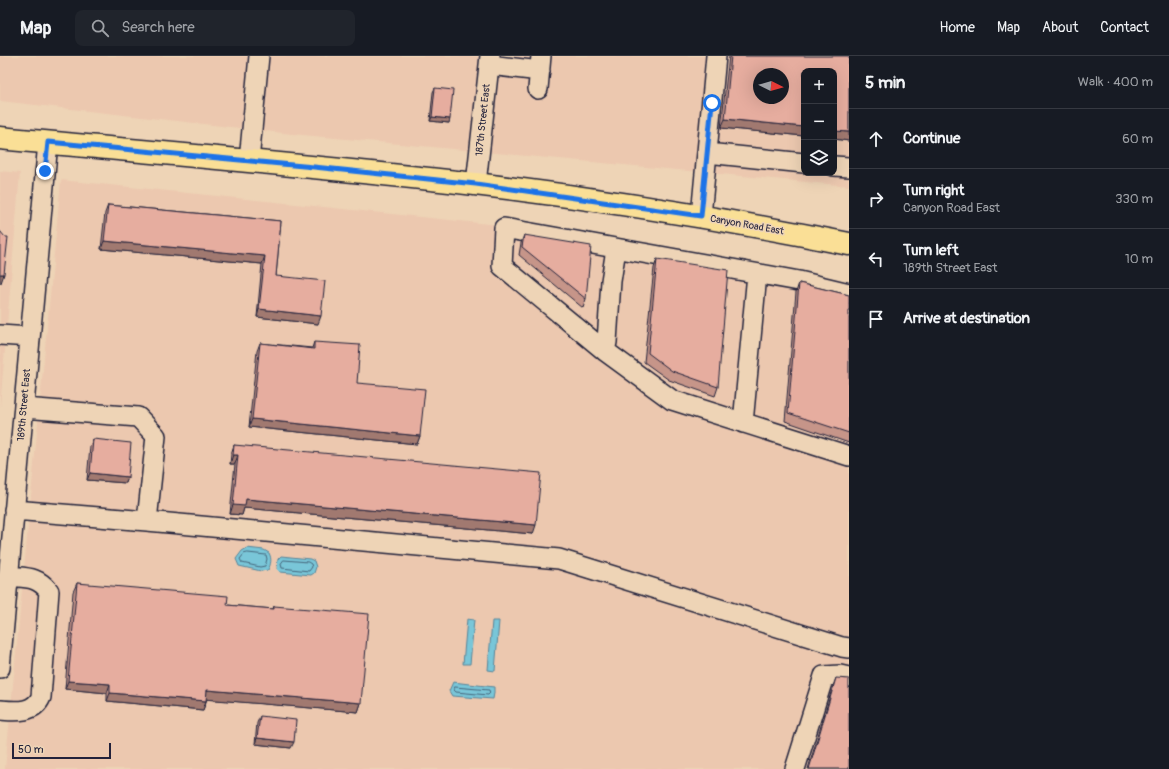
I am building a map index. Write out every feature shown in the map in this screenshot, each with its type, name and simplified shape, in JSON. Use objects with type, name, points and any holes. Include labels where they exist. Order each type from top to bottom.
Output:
[{"type":"main road","name":"Canyon Road East","points":[[0,138],[476,184],[701,216],[849,244]]},
{"type":"street","points":[[249,161],[259,56]]},
{"type":"street","points":[[701,216],[716,56]]},
{"type":"street","points":[[489,61],[539,72]]},
{"type":"street","name":"187th Street East","points":[[476,184],[489,61]]},
{"type":"street","name":"189th Street East","points":[[0,668],[48,142]]},
{"type":"street","points":[[707,153],[801,163]]},
{"type":"street","points":[[837,166],[849,167]]},
{"type":"street","points":[[849,293],[799,281],[504,228],[502,266],[605,351],[672,400],[849,456]]},
{"type":"street","points":[[605,351],[608,342],[611,281],[616,249]]},
{"type":"street","points":[[744,423],[757,274]]},
{"type":"street","points":[[0,335],[30,337]]},
{"type":"street","points":[[24,408],[138,417],[156,436],[147,521]]},
{"type":"street","points":[[14,510],[559,559],[849,648]]},
{"type":"street","points":[[0,710],[22,712],[39,702],[41,698],[50,591],[42,583],[34,579],[8,576]]},
{"type":"street","points":[[795,769],[824,676],[840,675],[849,677]]},
{"type":"shaded area","points":[[0,56],[849,56],[849,186],[292,134],[0,101]]},
{"type":"shaded area","points":[[0,171],[20,173],[0,407]]},
{"type":"shaded area","points":[[61,180],[537,229],[849,284],[849,769],[5,769]]},
{"type":"water","points":[[247,548],[264,550],[269,553],[271,562],[268,570],[261,571],[239,566],[236,559],[242,551]]},
{"type":"water","points":[[281,556],[310,559],[314,561],[316,567],[314,573],[311,575],[280,572],[277,569],[278,559]]},
{"type":"water","points":[[467,619],[474,620],[470,664],[463,664]]},
{"type":"water","points":[[492,621],[499,621],[495,671],[488,670]]},
{"type":"water","points":[[453,682],[494,687],[493,699],[452,696],[449,691]]},
{"type":"building","points":[[731,56],[849,56],[849,132],[837,131],[837,68],[801,68],[801,127],[725,119]]},
{"type":"building","points":[[435,88],[453,90],[450,119],[432,117]]},
{"type":"building","points":[[108,205],[281,221],[276,276],[325,281],[321,316],[259,309],[265,256],[104,241]]},
{"type":"building","points":[[0,231],[5,237],[8,237],[4,274],[0,274]]},
{"type":"building","points":[[524,235],[591,246],[586,299],[522,247]]},
{"type":"building","points":[[657,259],[728,270],[718,387],[672,371],[648,353]]},
{"type":"building","points":[[799,283],[849,295],[849,433],[788,413]]},
{"type":"building","points":[[314,342],[360,345],[357,383],[425,389],[420,436],[252,419],[260,343],[314,349]]},
{"type":"building","points":[[93,439],[131,443],[128,477],[90,473]]},
{"type":"building","points":[[234,445],[541,473],[536,525],[246,499],[245,506],[233,505],[238,455],[233,455]]},
{"type":"building","points":[[77,583],[228,596],[227,605],[274,609],[274,606],[369,614],[361,703],[207,690],[206,701],[110,693],[110,684],[68,681]]},
{"type":"building","points":[[836,678],[849,679],[849,769],[809,769]]},
{"type":"building","points":[[260,716],[296,720],[294,742],[257,738]]},
{"type":"route","points":[[45,171],[48,142],[476,184],[701,216],[712,103]]}]
